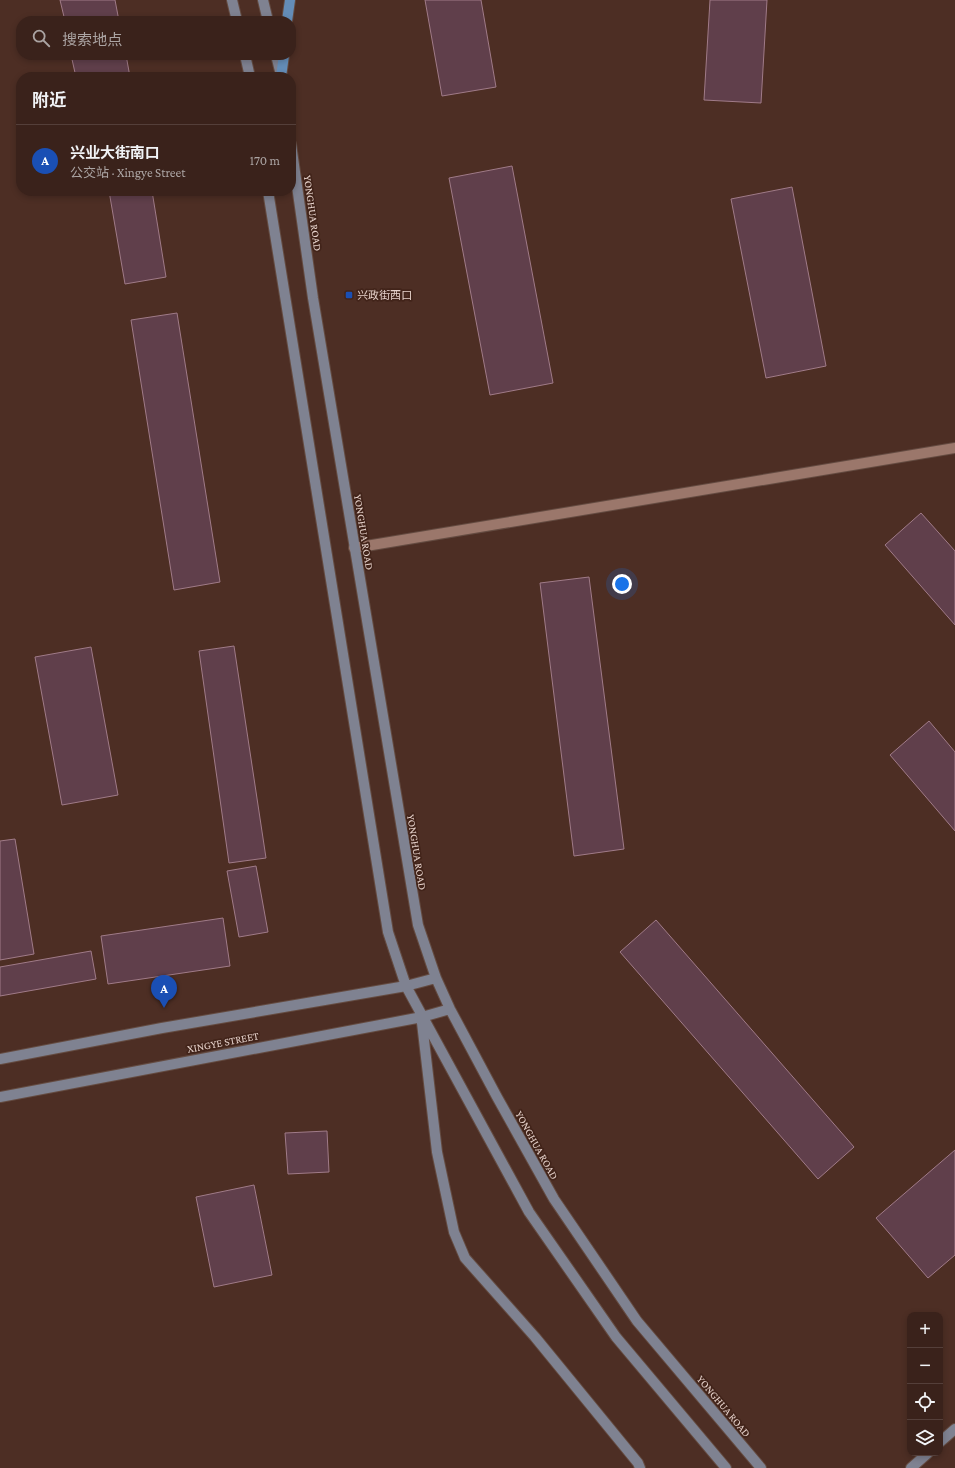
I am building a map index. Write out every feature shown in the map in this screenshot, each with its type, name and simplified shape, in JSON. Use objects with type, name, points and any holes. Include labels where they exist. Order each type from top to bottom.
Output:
[{"type":"main road","points":[[232,0],[236,16]]},
{"type":"main road","points":[[264,0],[267,16]]},
{"type":"main road","points":[[288,16],[290,0]]},
{"type":"main road","points":[[246,60],[249,72]]},
{"type":"main road","points":[[277,60],[280,72]]},
{"type":"main road","points":[[282,72],[283,60]]},
{"type":"main road","name":"YONGHUA ROAD","points":[[296,179],[313,298],[418,925],[436,978],[450,1009],[497,1097],[558,1206],[637,1321],[761,1468]]},
{"type":"main road","points":[[269,196],[388,932],[406,986],[529,1212],[616,1337],[726,1468]]},
{"type":"main road","points":[[0,1059],[162,1028],[406,986],[436,978]]},
{"type":"main road","name":"XINGYE STREET","points":[[0,1097],[422,1017],[450,1009]]},
{"type":"main road","points":[[422,1017],[437,1152],[454,1232],[465,1258],[535,1337],[638,1463],[640,1468]]},
{"type":"main road","points":[[943,1439],[955,1429]]},
{"type":"main road","points":[[911,1468],[925,1456]]},
{"type":"street","points":[[354,548],[955,448]]},
{"type":"building","points":[[60,0],[115,0],[118,16],[64,16]]},
{"type":"building","points":[[425,0],[481,0],[496,87],[442,96]]},
{"type":"building","points":[[710,0],[767,0],[761,103],[704,100]]},
{"type":"building","points":[[72,60],[127,60],[129,72],[75,72]]},
{"type":"building","points":[[512,166],[553,383],[490,395],[449,178]]},
{"type":"building","points":[[792,187],[826,366],[766,378],[731,199]]},
{"type":"building","points":[[110,196],[153,196],[166,277],[125,284]]},
{"type":"building","points":[[177,313],[220,582],[174,590],[131,320]]},
{"type":"building","points":[[921,513],[955,551],[955,625],[885,545]]},
{"type":"building","points":[[589,577],[624,849],[574,856],[540,583]]},
{"type":"building","points":[[234,646],[266,858],[229,863],[199,651]]},
{"type":"building","points":[[91,647],[118,795],[62,805],[35,657]]},
{"type":"building","points":[[929,721],[955,752],[955,831],[890,755]]},
{"type":"building","points":[[15,839],[34,954],[0,960],[0,841]]},
{"type":"building","points":[[256,866],[268,932],[239,937],[227,871]]},
{"type":"building","points":[[223,918],[230,966],[108,984],[101,936]]},
{"type":"building","points":[[656,920],[854,1147],[818,1179],[620,952]]},
{"type":"building","points":[[91,951],[96,979],[0,996],[0,967]]},
{"type":"building","points":[[327,1131],[329,1172],[288,1174],[285,1133]]},
{"type":"building","points":[[955,1150],[955,1255],[928,1278],[876,1218]]},
{"type":"building","points":[[254,1185],[272,1275],[214,1287],[196,1197]]},
{"type":"place","name":"兴政街西口","points":[[349,295]]},
{"type":"place","name":"兴业大街南口","points":[[164,1008]]}]
